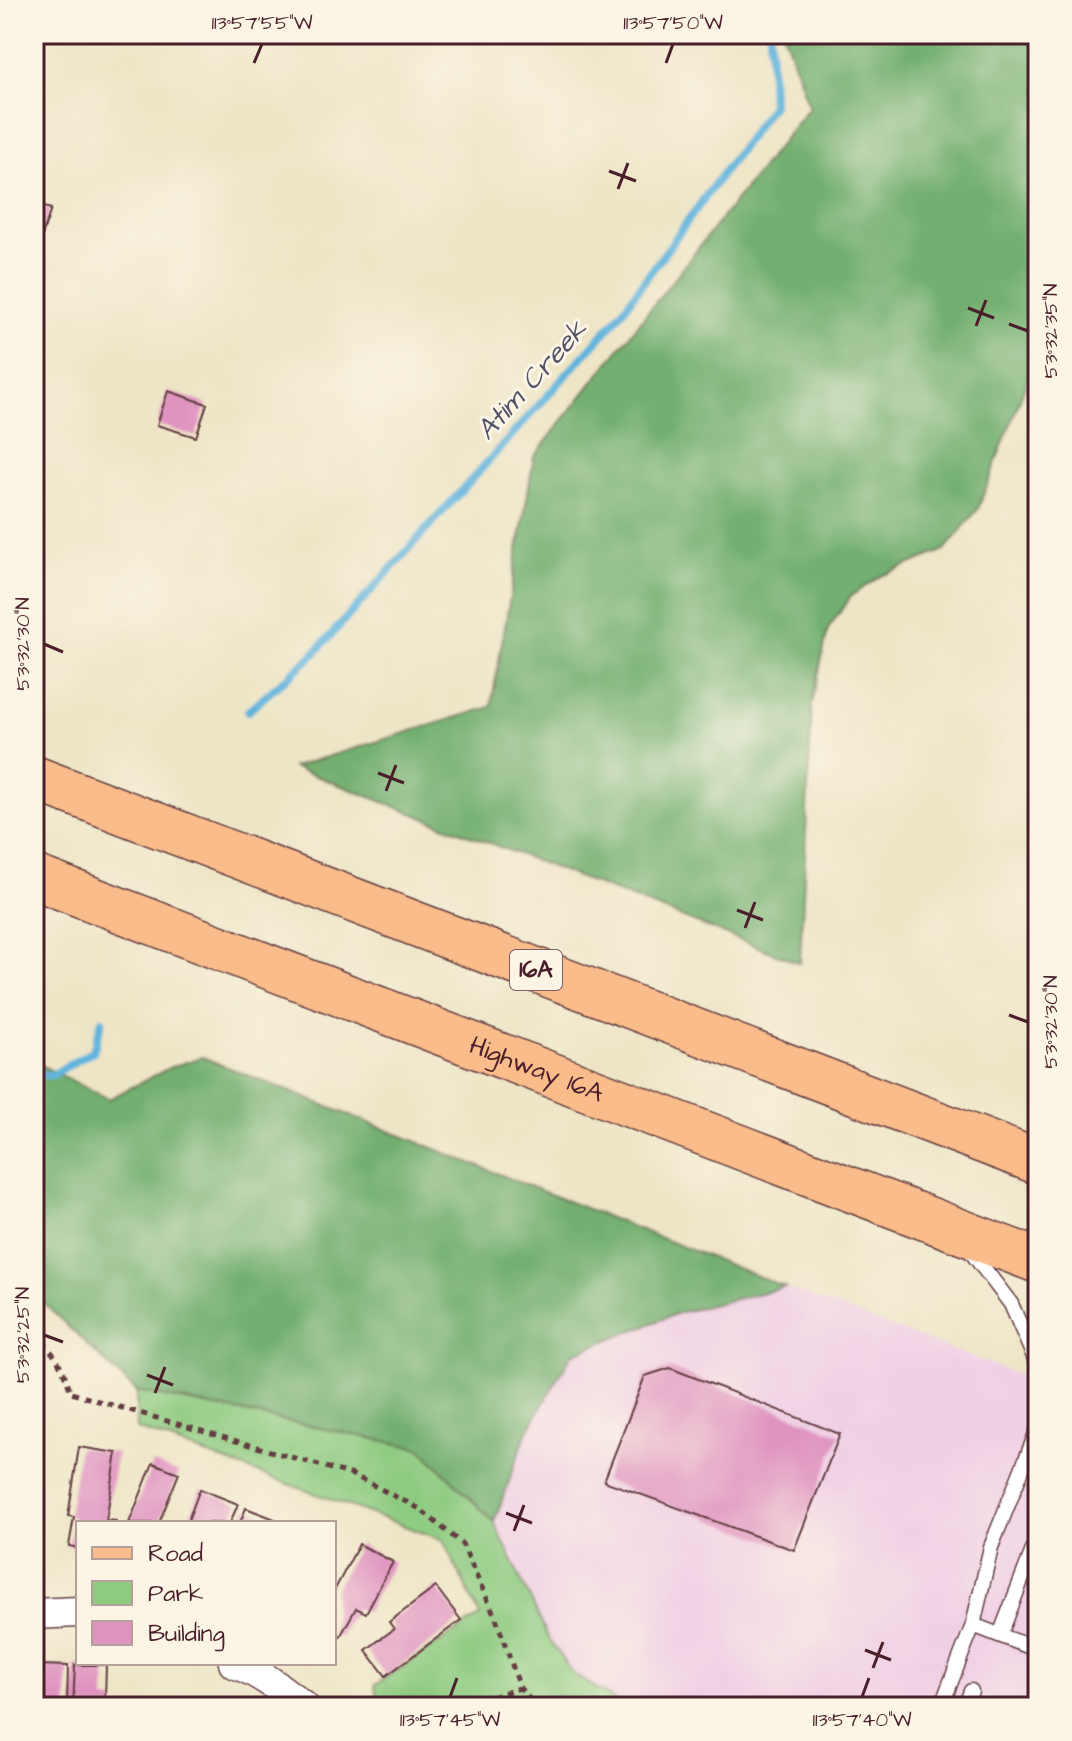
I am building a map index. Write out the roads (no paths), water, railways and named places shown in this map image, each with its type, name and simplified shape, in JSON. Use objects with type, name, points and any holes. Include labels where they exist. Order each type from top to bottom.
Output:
[{"type":"main road","name":"16A","points":[[34,778],[1038,1162]]},
{"type":"main road","name":"Highway 16A","points":[[34,877],[1038,1261]]},
{"type":"street","points":[[34,1614],[76,1612]]},
{"type":"street","points":[[240,1665],[279,1687],[304,1707]]},
{"type":"lane","points":[[955,1229],[1011,1304],[1038,1366]]},
{"type":"lane","points":[[941,1707],[973,1625],[991,1547],[1038,1429]]},
{"type":"lane","points":[[1000,1635],[1038,1537]]},
{"type":"lane","points":[[973,1625],[1037,1646]]},
{"type":"lane","points":[[965,1707],[971,1691]]},
{"type":"waterway","name":"Atim Creek","points":[[248,711],[312,656],[615,321],[772,105],[770,34]]},
{"type":"waterway","name":"Atim Creek","points":[[34,1075],[52,1075],[93,1051],[102,1021]]}]
